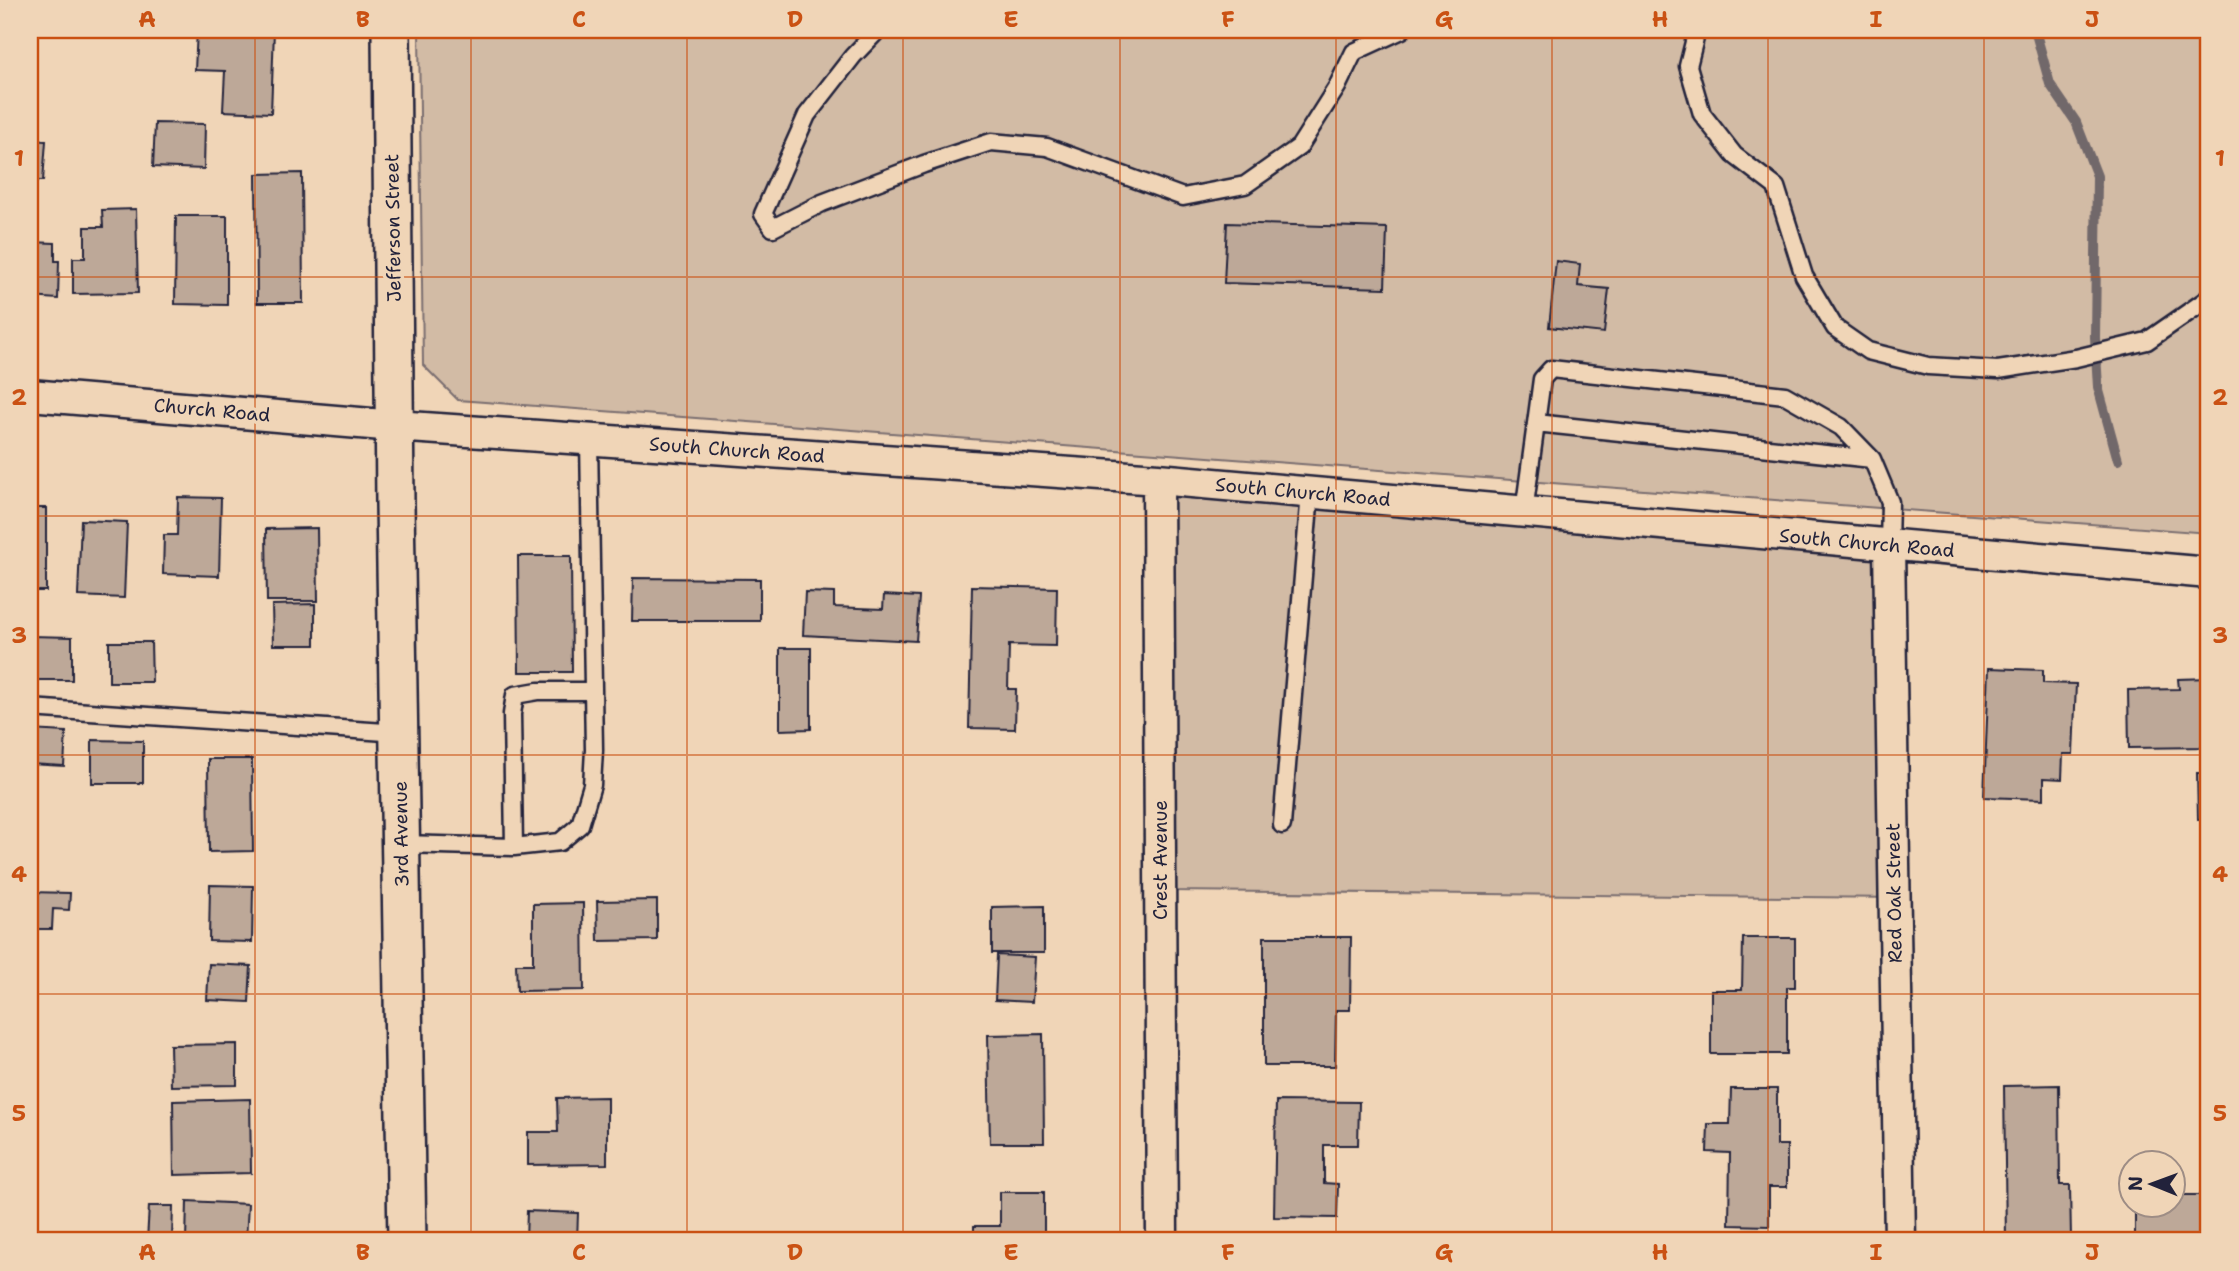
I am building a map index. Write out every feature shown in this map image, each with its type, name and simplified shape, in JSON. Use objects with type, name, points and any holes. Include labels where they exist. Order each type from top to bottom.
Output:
[{"type":"street","name":"Jefferson Street","points":[[391,30],[395,426]]},
{"type":"street","name":"Church Road","points":[[30,395],[395,426]]},
{"type":"street","name":"South Church Road","points":[[395,426],[1158,479],[2209,573]]},
{"type":"street","name":"3rd Avenue","points":[[395,426],[407,1241]]},
{"type":"street","name":"Crest Avenue","points":[[1158,479],[1162,1241]]},
{"type":"street","name":"Red Oak Street","points":[[1889,545],[1900,1241]]},
{"type":"lane","points":[[878,30],[853,56],[807,115],[762,214],[773,228],[822,203],[991,142],[1047,147],[1183,197],[1245,186],[1299,147],[1337,86],[1354,52],[1402,30]]},
{"type":"lane","points":[[1697,30],[1688,66],[1702,114],[1734,155],[1776,187],[1804,276],[1835,328],[1868,351],[1928,366],[1998,370],[2076,358],[2147,341],[2209,298]]},
{"type":"lane","points":[[1524,512],[1542,379],[1551,369],[1785,395],[1841,427],[1872,460],[1890,502],[1889,545]]},
{"type":"lane","points":[[1536,424],[1872,460]]},
{"type":"lane","points":[[401,844],[514,847],[560,842],[580,825],[592,785],[594,750],[589,439]]},
{"type":"lane","points":[[1282,825],[1310,493]]},
{"type":"lane","points":[[514,847],[512,714],[515,695],[538,691],[592,691]]},
{"type":"lane","points":[[30,708],[400,733]]},
{"type":"shaded area","points":[[419,30],[2209,30],[2209,533],[458,400],[423,365]]},
{"type":"shaded area","points":[[1165,488],[1900,555],[1906,898],[1170,891]]},
{"type":"building","points":[[197,30],[274,30],[271,113],[223,111],[225,71],[195,70]]},
{"type":"building","points":[[155,123],[205,124],[204,169],[153,167]]},
{"type":"building","points":[[30,140],[46,141],[43,181],[30,181]]},
{"type":"building","points":[[302,173],[303,303],[257,303],[256,174]]},
{"type":"building","points":[[136,209],[138,293],[73,294],[73,258],[85,258],[85,227],[103,227],[102,210]]},
{"type":"building","points":[[176,216],[227,216],[227,305],[175,304]]},
{"type":"building","points":[[1227,223],[1387,228],[1385,288],[1224,283]]},
{"type":"building","points":[[30,242],[55,243],[55,261],[59,261],[58,299],[30,297]]},
{"type":"building","points":[[1556,261],[1580,264],[1578,286],[1609,289],[1604,333],[1549,327]]},
{"type":"building","points":[[178,497],[221,498],[219,576],[163,574],[164,535],[177,535]]},
{"type":"building","points":[[30,508],[46,508],[46,591],[30,591]]},
{"type":"building","points":[[81,520],[127,522],[124,598],[78,596]]},
{"type":"building","points":[[317,528],[318,601],[267,601],[266,529]]},
{"type":"building","points":[[518,556],[571,556],[572,672],[519,672]]},
{"type":"building","points":[[633,578],[760,579],[760,621],[632,621]]},
{"type":"building","points":[[972,586],[1057,588],[1056,646],[1009,645],[1008,689],[1016,689],[1015,729],[969,728]]},
{"type":"building","points":[[805,592],[834,593],[834,607],[883,609],[884,595],[919,597],[916,641],[803,635]]},
{"type":"building","points":[[315,604],[315,645],[273,645],[272,605]]},
{"type":"building","points":[[30,636],[72,637],[72,680],[30,680]]},
{"type":"building","points":[[109,642],[151,642],[152,682],[109,682]]},
{"type":"building","points":[[780,648],[811,648],[811,729],[780,730]]},
{"type":"building","points":[[1989,668],[2043,670],[2043,683],[2076,684],[2073,754],[2063,754],[2062,779],[2044,778],[2044,799],[1984,797]]},
{"type":"building","points":[[2209,678],[2209,747],[2129,748],[2128,690],[2179,689],[2178,679]]},
{"type":"building","points":[[30,730],[66,732],[64,766],[30,764]]},
{"type":"building","points":[[92,740],[143,741],[143,783],[92,783]]},
{"type":"building","points":[[208,759],[252,759],[253,851],[209,852]]},
{"type":"building","points":[[2197,773],[2209,773],[2209,819],[2198,819]]},
{"type":"building","points":[[210,885],[253,886],[252,942],[209,941]]},
{"type":"building","points":[[30,892],[70,893],[69,910],[53,909],[52,929],[30,929]]},
{"type":"building","points":[[657,900],[657,940],[598,941],[597,901]]},
{"type":"building","points":[[583,903],[584,990],[517,991],[516,964],[533,964],[533,904]]},
{"type":"building","points":[[1044,906],[1044,953],[992,953],[992,907]]},
{"type":"building","points":[[1264,937],[1351,937],[1350,1010],[1336,1010],[1335,1066],[1264,1066]]},
{"type":"building","points":[[1743,938],[1795,938],[1795,987],[1787,987],[1787,1054],[1711,1054],[1711,990],[1742,990]]},
{"type":"building","points":[[997,955],[1035,957],[1032,1002],[995,1000]]},
{"type":"building","points":[[209,964],[251,966],[249,1002],[207,1000]]},
{"type":"building","points":[[1043,1034],[1044,1143],[990,1143],[988,1035]]},
{"type":"building","points":[[237,1044],[237,1085],[171,1086],[170,1045]]},
{"type":"building","points":[[2059,1085],[2060,1185],[2070,1185],[2071,1239],[2006,1240],[2004,1086]]},
{"type":"building","points":[[1731,1089],[1777,1089],[1777,1145],[1787,1145],[1787,1187],[1769,1187],[1769,1226],[1729,1225],[1730,1153],[1707,1152],[1708,1124],[1730,1124]]},
{"type":"building","points":[[607,1097],[607,1164],[528,1165],[528,1132],[558,1132],[557,1098]]},
{"type":"building","points":[[250,1099],[251,1173],[174,1175],[173,1101]]},
{"type":"building","points":[[1276,1101],[1359,1102],[1358,1145],[1324,1145],[1324,1183],[1338,1184],[1337,1218],[1274,1217]]},
{"type":"building","points":[[1000,1192],[1044,1192],[1044,1241],[974,1241],[974,1226],[1000,1226]]},
{"type":"building","points":[[2186,1195],[2209,1195],[2209,1241],[2135,1241],[2135,1218],[2186,1218]]},
{"type":"building","points":[[187,1201],[248,1204],[246,1241],[186,1241]]},
{"type":"building","points":[[149,1206],[173,1206],[172,1241],[147,1241]]},
{"type":"building","points":[[527,1211],[578,1213],[577,1241],[526,1241]]},
{"type":"waterway","points":[[2035,30],[2050,84],[2076,122],[2097,176],[2095,337],[2098,387],[2118,460]]}]
